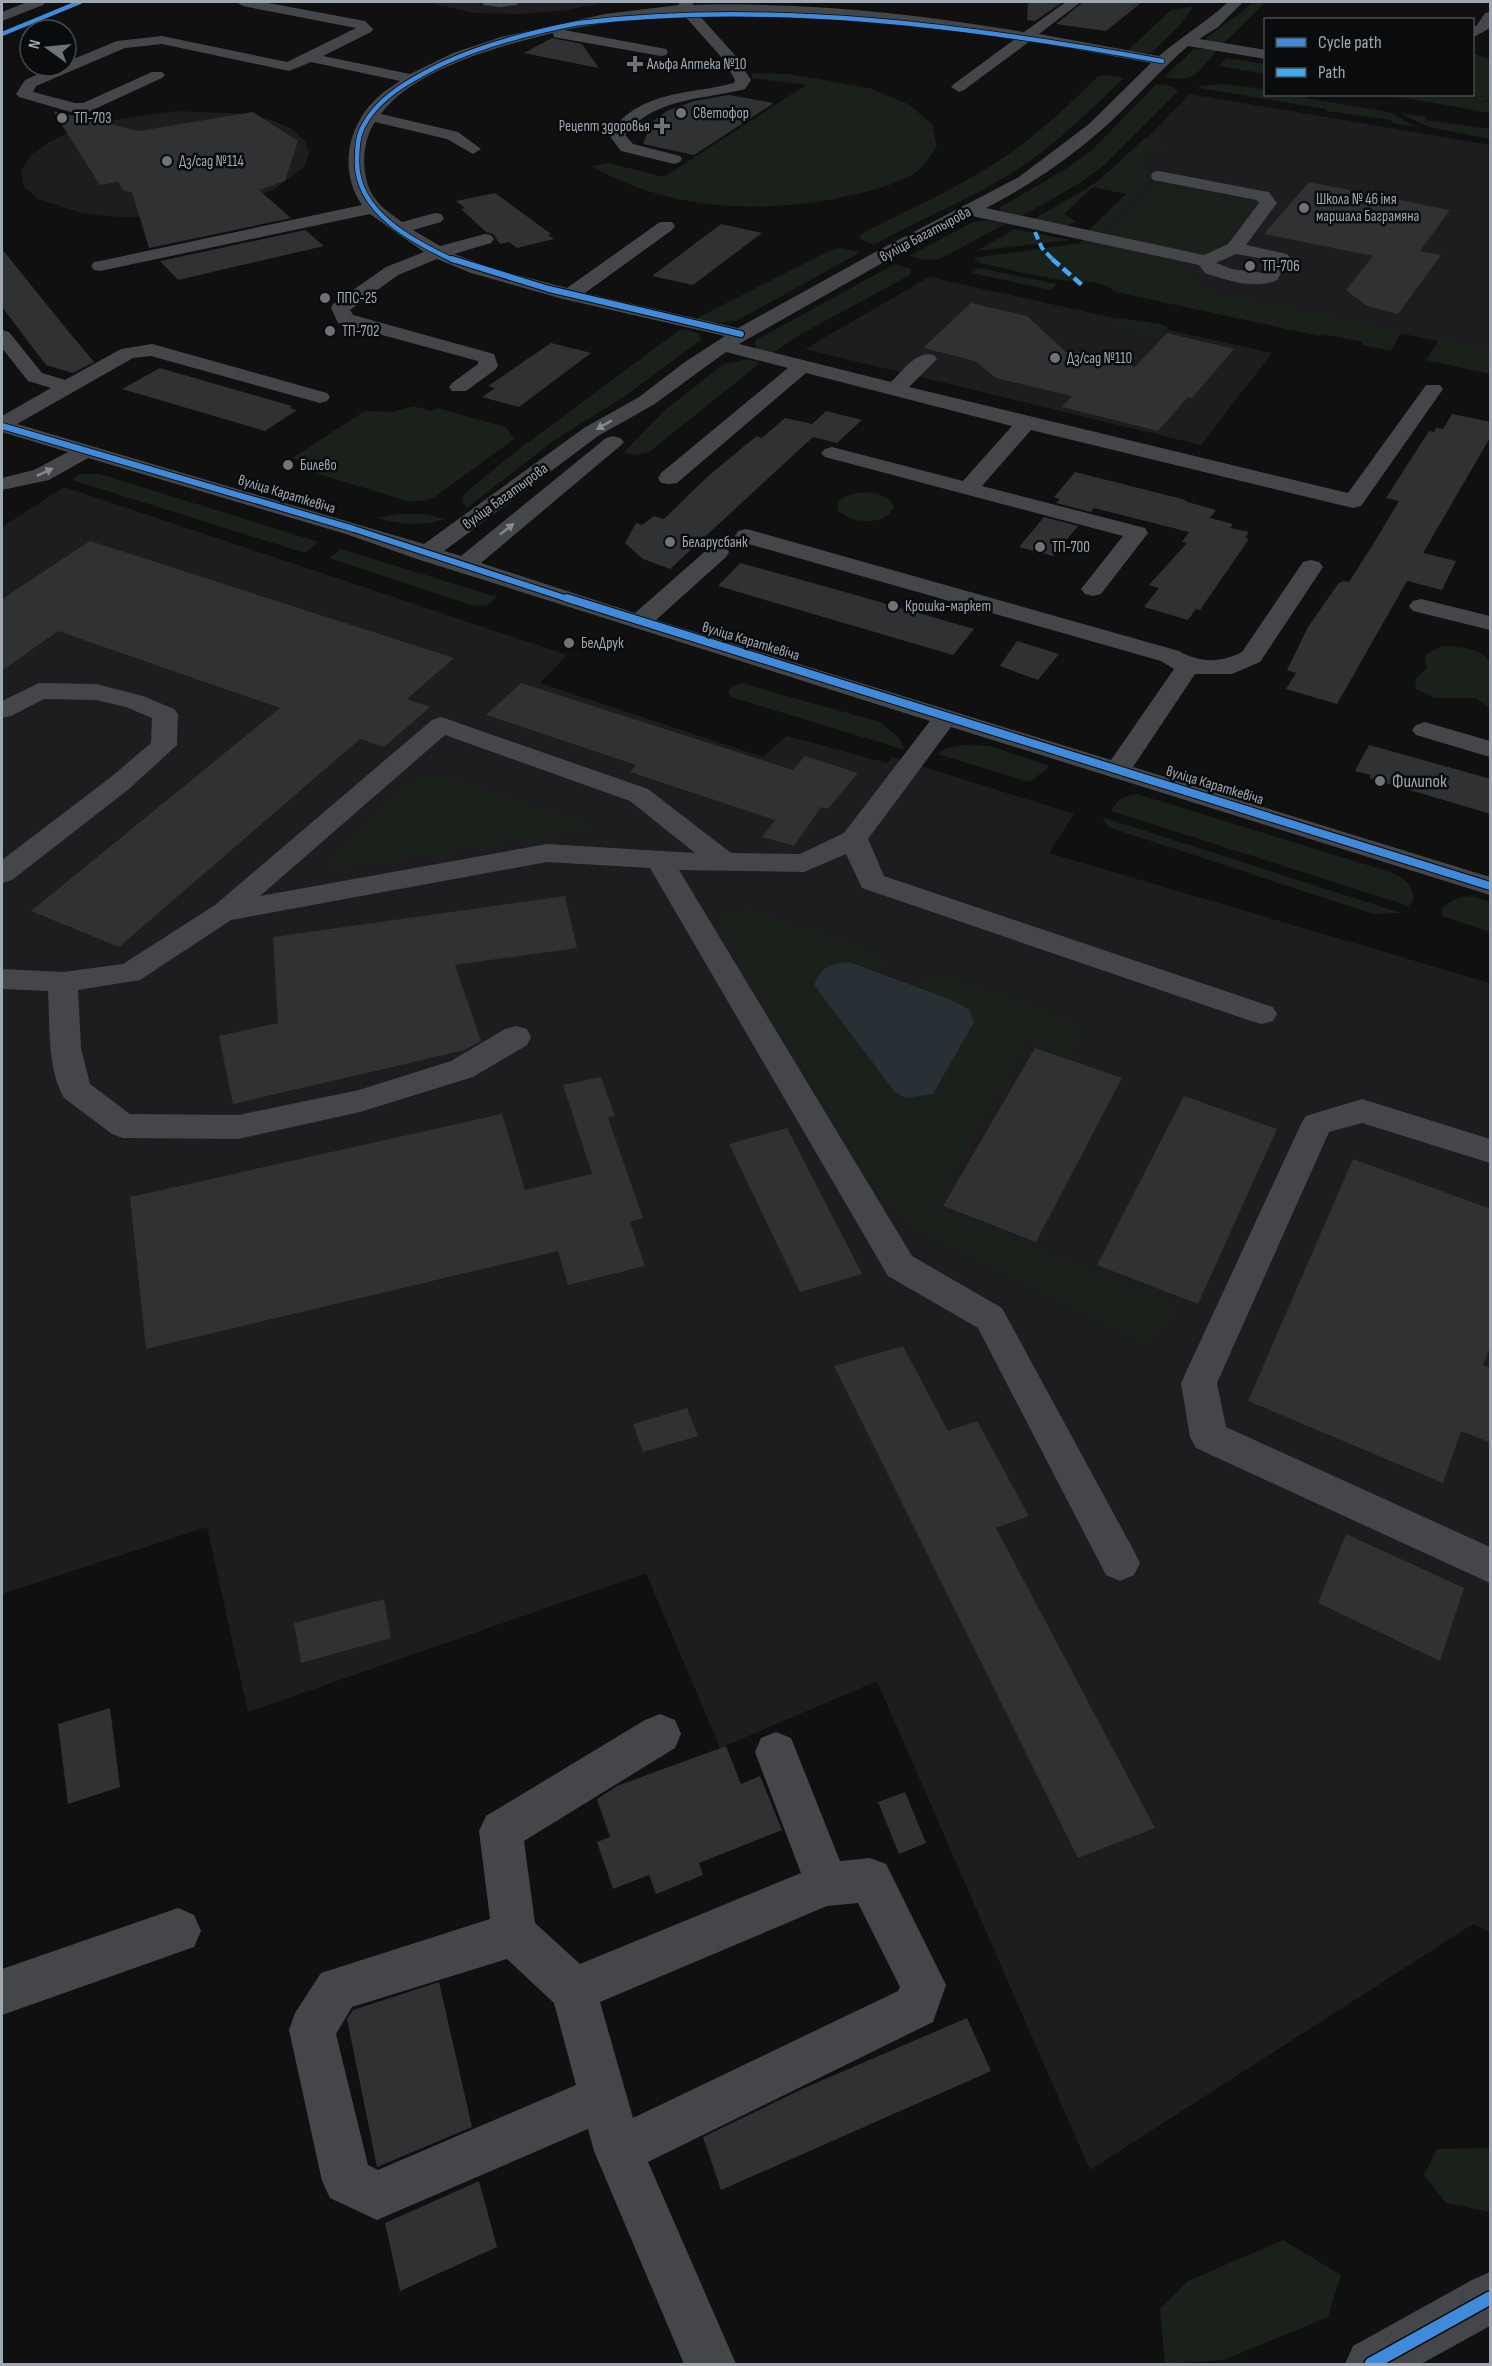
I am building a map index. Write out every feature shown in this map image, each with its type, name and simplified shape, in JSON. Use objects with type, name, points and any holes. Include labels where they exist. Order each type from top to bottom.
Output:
[{"type":"street","points":[[2,17],[38,2]]},
{"type":"street","points":[[157,75],[86,108],[74,108],[24,94],[30,83],[122,44],[162,40],[289,67],[366,29],[360,24],[243,2]]},
{"type":"street","points":[[489,2],[512,2]]},
{"type":"street","points":[[959,87],[1074,2]]},
{"type":"street","name":"вуліца Багатырова","points":[[425,554],[591,432],[646,401],[692,366],[733,340],[1025,181],[1095,127],[1162,61],[1185,41],[1213,24],[1236,2]]},
{"type":"street","points":[[1162,61],[852,6],[826,8],[686,5],[539,30],[467,54],[414,79],[389,95],[370,116],[360,132],[356,160],[362,191],[372,208],[437,252],[486,272],[733,340],[801,367],[1353,501],[1433,389]]},
{"type":"street","points":[[686,5],[729,57],[743,80],[758,89]]},
{"type":"street","points":[[760,7],[764,31]]},
{"type":"street","points":[[825,32],[826,8]]},
{"type":"street","name":"вуліца Багатырова","points":[[1185,41],[1198,15]]},
{"type":"street","points":[[1474,33],[1483,28],[1491,16]]},
{"type":"street","points":[[539,30],[661,52]]},
{"type":"street","points":[[1185,41],[1264,55]]},
{"type":"street","points":[[309,57],[414,79]]},
{"type":"street","points":[[674,159],[627,148],[617,135],[620,129],[636,116],[667,98],[729,90],[740,86],[743,80]]},
{"type":"street","points":[[370,116],[452,135],[473,149]]},
{"type":"street","points":[[969,210],[1206,261],[1234,248],[1268,203],[1263,196],[1159,176]]},
{"type":"street","points":[[100,266],[372,208]]},
{"type":"street","points":[[401,228],[435,218]]},
{"type":"street","points":[[570,295],[666,226]]},
{"type":"street","points":[[459,387],[488,366],[487,358],[345,319],[340,308],[392,271],[437,252],[485,239]]},
{"type":"street","points":[[1206,261],[1211,269],[1259,279],[1272,276],[1281,258],[1234,248]]},
{"type":"street","points":[[2,336],[34,377],[67,387]]},
{"type":"street","points":[[2,425],[128,352],[152,350],[320,397]]},
{"type":"street","points":[[894,390],[927,359]]},
{"type":"street","points":[[669,478],[801,367]]},
{"type":"street","name":"вуліца Багатырова","points":[[462,566],[617,439],[646,401]]},
{"type":"street","points":[[968,488],[1026,423]]},
{"type":"street","name":"вуліца Караткевіча","points":[[2,425],[354,529],[639,622],[1491,886]]},
{"type":"street","points":[[2,484],[41,475],[86,451]]},
{"type":"street","points":[[832,453],[1137,533],[1093,589]]},
{"type":"street","points":[[746,536],[1170,656],[1188,667],[1232,667],[1251,657],[1311,567]]},
{"type":"street","points":[[639,622],[718,552]]},
{"type":"street","points":[[1421,606],[1491,623]]},
{"type":"street","points":[[1117,771],[1188,667]]},
{"type":"street","points":[[2,711],[39,691],[96,692],[134,701],[165,714],[164,745],[120,783],[2,874]]},
{"type":"street","points":[[223,912],[547,853],[659,860],[804,863],[854,839],[945,718]]},
{"type":"street","points":[[2,979],[63,982],[130,973],[223,912],[441,725],[639,795],[724,862]]},
{"type":"street","points":[[1425,730],[1491,749]]},
{"type":"street","points":[[854,839],[872,882],[1262,1014]]},
{"type":"street","points":[[659,860],[900,1266],[990,1318],[1120,1563]]},
{"type":"street","points":[[63,982],[66,1048],[75,1090],[123,1126],[238,1127],[360,1101],[462,1069],[516,1037]]},
{"type":"street","points":[[1491,1151],[1362,1111],[1317,1124],[1199,1383],[1209,1437],[1491,1565]]},
{"type":"street","points":[[660,1734],[501,1831],[513,1934],[574,1990],[618,2151],[710,2364]]},
{"type":"street","points":[[776,1752],[826,1884]]},
{"type":"street","points":[[574,1990],[826,1884],[870,1880],[923,1984],[917,2006],[618,2151]]},
{"type":"street","points":[[2,1992],[178,1931]]},
{"type":"street","points":[[513,1934],[337,1989],[312,2031],[347,2181],[377,2194],[603,2098]]},
{"type":"street","points":[[1371,2364],[1491,2298]]},
{"type":"shaded area","points":[[425,2],[605,2],[568,10],[521,14],[474,13]]},
{"type":"shaded area","points":[[1253,2],[1266,2],[1222,45],[1207,42],[1206,38]]},
{"type":"shaded area","points":[[1194,6],[1178,27],[1151,53],[1126,52],[1171,10]]},
{"type":"shaded area","points":[[1208,48],[1218,50],[1196,74],[1183,78],[1164,77],[1193,50]]},
{"type":"shaded area","points":[[1474,53],[1490,60],[1490,99],[1478,104],[1490,100],[1490,113],[1394,96],[1474,96]]},
{"type":"shaded area","points":[[1227,58],[1264,64],[1264,74],[1219,66]]},
{"type":"shaded area","points":[[752,73],[788,74],[869,88],[908,104],[932,124],[937,147],[920,169],[898,182],[823,201],[790,205],[721,205],[687,201],[653,193],[592,166],[608,163],[664,177],[806,85],[752,78]]},
{"type":"shaded area","points":[[1105,75],[1124,78],[1065,133],[1009,175],[873,245],[859,238],[861,234],[951,189],[1003,158],[1052,120],[1097,77]]},
{"type":"shaded area","points":[[1157,84],[1172,86],[1178,91],[1102,167],[1078,184],[1017,219],[1001,213],[999,208],[1064,170],[1093,149]]},
{"type":"shaded area","points":[[1222,84],[1264,89],[1264,96],[1305,96],[1305,98],[1389,112],[1416,127],[1392,123],[1392,120],[1326,111],[1327,109],[1198,88]]},
{"type":"shaded area","name":"Школа № 46 імя маршала Баграмяна","points":[[1190,94],[1490,145],[1490,352],[1059,262],[1147,180],[1129,156]]},
{"type":"shaded area","name":"Дз/сад №114","points":[[176,111],[244,114],[271,120],[292,129],[305,141],[309,154],[304,167],[273,190],[244,201],[154,217],[117,217],[82,213],[38,199],[24,187],[21,170],[31,155],[49,142],[75,130],[106,121]]},
{"type":"shaded area","points":[[1400,113],[1427,117],[1426,120],[1490,129],[1490,139],[1428,127]]},
{"type":"shaded area","points":[[1144,139],[1176,145],[1139,154],[1153,177],[1098,234],[1092,233],[1090,229],[1126,194],[1093,187],[1064,214],[1075,221],[1071,224],[1059,227],[1029,222],[1097,182]]},
{"type":"shaded area","points":[[1158,183],[1256,202],[1215,254],[1199,255],[1105,237]]},
{"type":"shaded area","points":[[986,220],[1005,224],[940,259],[924,260],[909,256],[973,222]]},
{"type":"shaded area","points":[[1015,229],[1070,240],[976,251]]},
{"type":"shaded area","points":[[1081,243],[1185,263],[1203,290],[1402,331],[1391,351],[1362,345],[1362,342],[1323,334],[1319,336],[1116,292],[1097,283],[1062,280],[1011,270],[980,263],[973,258]]},
{"type":"shaded area","points":[[840,248],[861,252],[736,321],[708,323],[697,318],[831,250]]},
{"type":"shaded area","points":[[895,264],[911,269],[910,275],[801,334],[770,355],[759,352],[755,347],[756,340]]},
{"type":"shaded area","points":[[978,268],[1057,284],[1051,290],[972,273]]},
{"type":"shaded area","name":"Дз/сад №110","points":[[929,277],[1272,353],[1201,445],[805,349]]},
{"type":"shaded area","points":[[1120,318],[1161,324],[1167,327],[1167,332],[1148,334],[1107,324],[1109,320]]},
{"type":"shaded area","points":[[681,329],[698,333],[701,340],[622,398],[552,442],[467,508],[462,502],[465,493],[519,449]]},
{"type":"shaded area","points":[[1440,338],[1490,349],[1490,374],[1426,360]]},
{"type":"shaded area","points":[[748,359],[760,363],[649,452],[635,455],[623,453],[665,410],[724,364]]},
{"type":"shaded area","points":[[413,406],[431,411],[437,408],[506,427],[514,439],[435,497],[422,501],[407,501],[312,472],[299,467],[304,463],[292,458],[365,411],[393,412]]},
{"type":"shaded area","points":[[80,474],[100,474],[319,542],[305,553],[72,480]]},
{"type":"shaded area","points":[[64,487],[567,655],[540,683],[763,757],[787,736],[887,763],[892,757],[1074,814],[1049,853],[1490,983],[1490,1932],[1473,1924],[1090,2170],[877,1681],[720,1748],[646,1573],[248,1712],[207,1527],[2,1594],[2,527]]},
{"type":"shaded area","points":[[865,492],[886,497],[894,507],[890,513],[884,518],[868,521],[851,518],[838,510],[838,502],[844,497]]},
{"type":"shaded area","points":[[397,514],[425,514],[444,519],[411,524],[378,518]]},
{"type":"shaded area","points":[[341,549],[497,597],[486,606],[471,605],[329,558]]},
{"type":"shaded area","points":[[1443,646],[1477,651],[1487,659],[1491,673],[1490,708],[1476,698],[1435,698],[1416,689],[1415,679],[1427,668],[1426,654]]},
{"type":"shaded area","points":[[741,683],[880,722],[899,738],[905,750],[731,697],[728,692],[731,687]]},
{"type":"shaded area","points":[[963,745],[989,746],[1050,766],[1030,782],[937,754],[944,749]]},
{"type":"shaded area","points":[[430,774],[448,777],[600,828],[331,870],[322,866],[417,777]]},
{"type":"shaded area","points":[[1137,794],[1390,872],[1406,881],[1414,898],[1409,906],[1111,811],[1121,799]]},
{"type":"shaded area","points":[[1102,817],[1401,913],[1373,914],[1108,827]]},
{"type":"shaded area","points":[[1471,896],[1490,902],[1490,932],[1442,916],[1442,909],[1448,903],[1458,898]]},
{"type":"shaded area","points":[[749,909],[883,955],[884,964],[879,973],[850,962],[814,985],[895,1092],[905,1098],[949,999],[918,987],[920,981],[930,974],[986,989],[1033,1006],[1054,1014],[1081,1030],[1075,1048],[1068,1054],[1027,1041],[935,1207],[1182,1306],[1147,1344],[908,1225],[874,1187],[715,919],[729,911]]},
{"type":"shaded area","points":[[849,962],[949,999],[969,1009],[974,1022],[933,1094],[905,1098],[895,1092],[814,985],[820,973],[827,967]]},
{"type":"shaded area","points":[[1490,2148],[1490,2212],[1446,2203],[1424,2175],[1437,2149]]},
{"type":"shaded area","points":[[1283,2240],[1341,2275],[1328,2317],[1224,2360],[1165,2364],[1160,2309],[1188,2281]]},
{"type":"building","points":[[1028,2],[1063,2],[1035,21],[1027,20]]},
{"type":"building","points":[[1083,2],[1142,2],[1106,31],[1056,24]]},
{"type":"building","points":[[552,38],[582,44],[599,68],[524,53]]},
{"type":"building","points":[[729,95],[774,103],[694,155],[643,144],[651,123],[667,111],[694,101]]},
{"type":"building","name":"Дз/сад №114","points":[[53,111],[139,131],[253,112],[298,141],[285,181],[259,190],[291,218],[149,248],[132,192],[124,191],[118,182],[100,185]]},
{"type":"building","points":[[1309,182],[1450,210],[1420,251],[1441,255],[1398,314],[1367,306],[1346,290],[1373,256],[1264,234]]},
{"type":"building","points":[[495,193],[551,234],[548,235],[554,239],[517,248],[509,242],[500,244],[493,234],[486,232],[461,209],[465,208],[456,201]]},
{"type":"building","points":[[721,224],[762,233],[693,285],[652,276]]},
{"type":"building","points":[[305,230],[324,246],[178,280],[160,261]]},
{"type":"building","points":[[2,249],[94,362],[73,373],[46,365],[2,307]]},
{"type":"building","points":[[971,303],[1027,316],[1066,352],[1080,352],[1135,367],[1167,333],[1234,349],[1192,398],[1188,397],[1158,431],[1062,407],[1072,396],[996,378],[975,361],[923,348]]},
{"type":"building","points":[[551,343],[591,353],[519,407],[482,397],[495,388],[488,386]]},
{"type":"building","points":[[160,368],[292,406],[290,408],[297,410],[265,431],[122,389]]},
{"type":"building","points":[[826,411],[862,420],[837,443],[813,437],[670,569],[643,559],[625,543],[636,523],[642,525],[654,516],[664,519],[707,477],[757,436],[762,438],[785,418],[812,424]]},
{"type":"building","points":[[1452,414],[1491,422],[1491,436],[1423,553],[1456,561],[1442,590],[1407,581],[1337,704],[1286,689],[1296,673],[1287,670],[1308,627],[1338,584],[1343,581],[1349,582],[1372,546],[1399,501],[1386,498],[1429,431],[1434,432],[1436,428],[1443,429]]},
{"type":"building","points":[[1075,472],[1186,500],[1184,501],[1216,510],[1210,518],[1233,524],[1230,528],[1249,532],[1245,538],[1249,539],[1200,610],[1196,609],[1188,620],[1144,607],[1159,588],[1149,585],[1187,543],[1182,542],[1189,532],[1094,508],[1091,512],[1056,503],[1060,499],[1054,497]]},
{"type":"building","points":[[1044,517],[1078,526],[1053,556],[1019,547]]},
{"type":"building","points":[[90,541],[454,658],[407,699],[430,707],[384,747],[360,739],[119,947],[31,911],[280,708],[58,631],[2,671],[2,599]]},
{"type":"building","points":[[740,563],[974,629],[953,655],[718,586]]},
{"type":"building","points":[[1017,641],[1059,654],[1038,680],[1000,666]]},
{"type":"building","points":[[521,683],[793,770],[805,756],[858,773],[828,809],[821,807],[794,846],[762,837],[775,820],[630,772],[636,765],[486,715]]},
{"type":"building","points":[[1369,745],[1491,779],[1491,814],[1369,778],[1371,775],[1355,771]]},
{"type":"building","points":[[565,896],[577,948],[455,965],[481,1041],[465,1050],[233,1104],[219,1036],[278,1023],[273,937]]},
{"type":"building","points":[[1035,1048],[1122,1078],[1036,1242],[943,1206]]},
{"type":"building","points":[[601,1077],[615,1116],[608,1118],[643,1218],[630,1222],[645,1266],[568,1285],[558,1251],[146,1349],[130,1197],[502,1114],[525,1190],[592,1174],[563,1085]]},
{"type":"building","points":[[1184,1096],[1277,1129],[1198,1304],[1097,1265]]},
{"type":"building","points":[[787,1128],[862,1274],[800,1292],[729,1144]]},
{"type":"building","points":[[1353,1159],[1491,1209],[1491,1344],[1483,1365],[1491,1368],[1491,1443],[1461,1431],[1443,1483],[1248,1401]]},
{"type":"building","points":[[903,1346],[948,1431],[977,1421],[1029,1516],[996,1528],[1155,1828],[1078,1858],[834,1366]]},
{"type":"building","points":[[687,1408],[698,1436],[643,1452],[633,1424]]},
{"type":"building","points":[[1346,1534],[1464,1588],[1440,1661],[1318,1603]]},
{"type":"building","points":[[384,1599],[391,1638],[301,1663],[294,1623]]},
{"type":"building","points":[[110,1708],[120,1787],[68,1804],[58,1724]]},
{"type":"building","points":[[726,1746],[741,1784],[760,1776],[782,1830],[699,1863],[703,1875],[656,1894],[649,1875],[613,1889],[597,1842],[610,1837],[597,1799],[617,1786]]},
{"type":"building","points":[[905,1792],[926,1843],[899,1854],[878,1802]]},
{"type":"building","points":[[439,1982],[472,2127],[377,2167],[347,2019],[353,2010]]},
{"type":"building","points":[[967,2018],[991,2071],[721,2190],[703,2137],[802,2089]]},
{"type":"building","points":[[479,2181],[497,2247],[400,2291],[385,2223]]},
{"type":"marked path","points":[[1035,232],[1042,248],[1054,262],[1082,285]]},
{"type":"cycle path","points":[[2,34],[80,2]]},
{"type":"cycle path","points":[[741,334],[522,282],[489,273],[435,251],[390,221],[366,198],[357,166],[361,130],[382,101],[416,77],[458,57],[506,40],[556,28],[649,12],[745,7],[865,14],[984,29],[1162,61]]},
{"type":"cycle path","points":[[2,426],[354,529],[639,622],[1490,886]]},
{"type":"cycle path","points":[[1371,2364],[1490,2298]]},
{"type":"place","name":"Альфа Аптека №10","points":[[635,64]]},
{"type":"place","name":"Светофор","points":[[681,113]]},
{"type":"place","name":"ТП-703","points":[[62,118]]},
{"type":"place","name":"Рецепт здоровья","points":[[662,126]]},
{"type":"place","name":"Дз/сад №114","points":[[167,161]]},
{"type":"place","name":"Школа № 46 імя маршала Баграмяна","points":[[1304,208]]},
{"type":"place","name":"ТП-706","points":[[1250,266]]},
{"type":"place","name":"ППС-25","points":[[325,298]]},
{"type":"place","name":"ТП-702","points":[[330,331]]},
{"type":"place","name":"Дз/сад №110","points":[[1055,358]]},
{"type":"place","name":"Билево","points":[[288,465]]},
{"type":"place","name":"Беларусбанк","points":[[670,542]]},
{"type":"place","name":"ТП-700","points":[[1040,547]]},
{"type":"place","name":"Крошка-маркет","points":[[893,606]]},
{"type":"place","name":"БелДрук","points":[[569,643]]},
{"type":"place","name":"Филипок","points":[[1380,781]]}]
